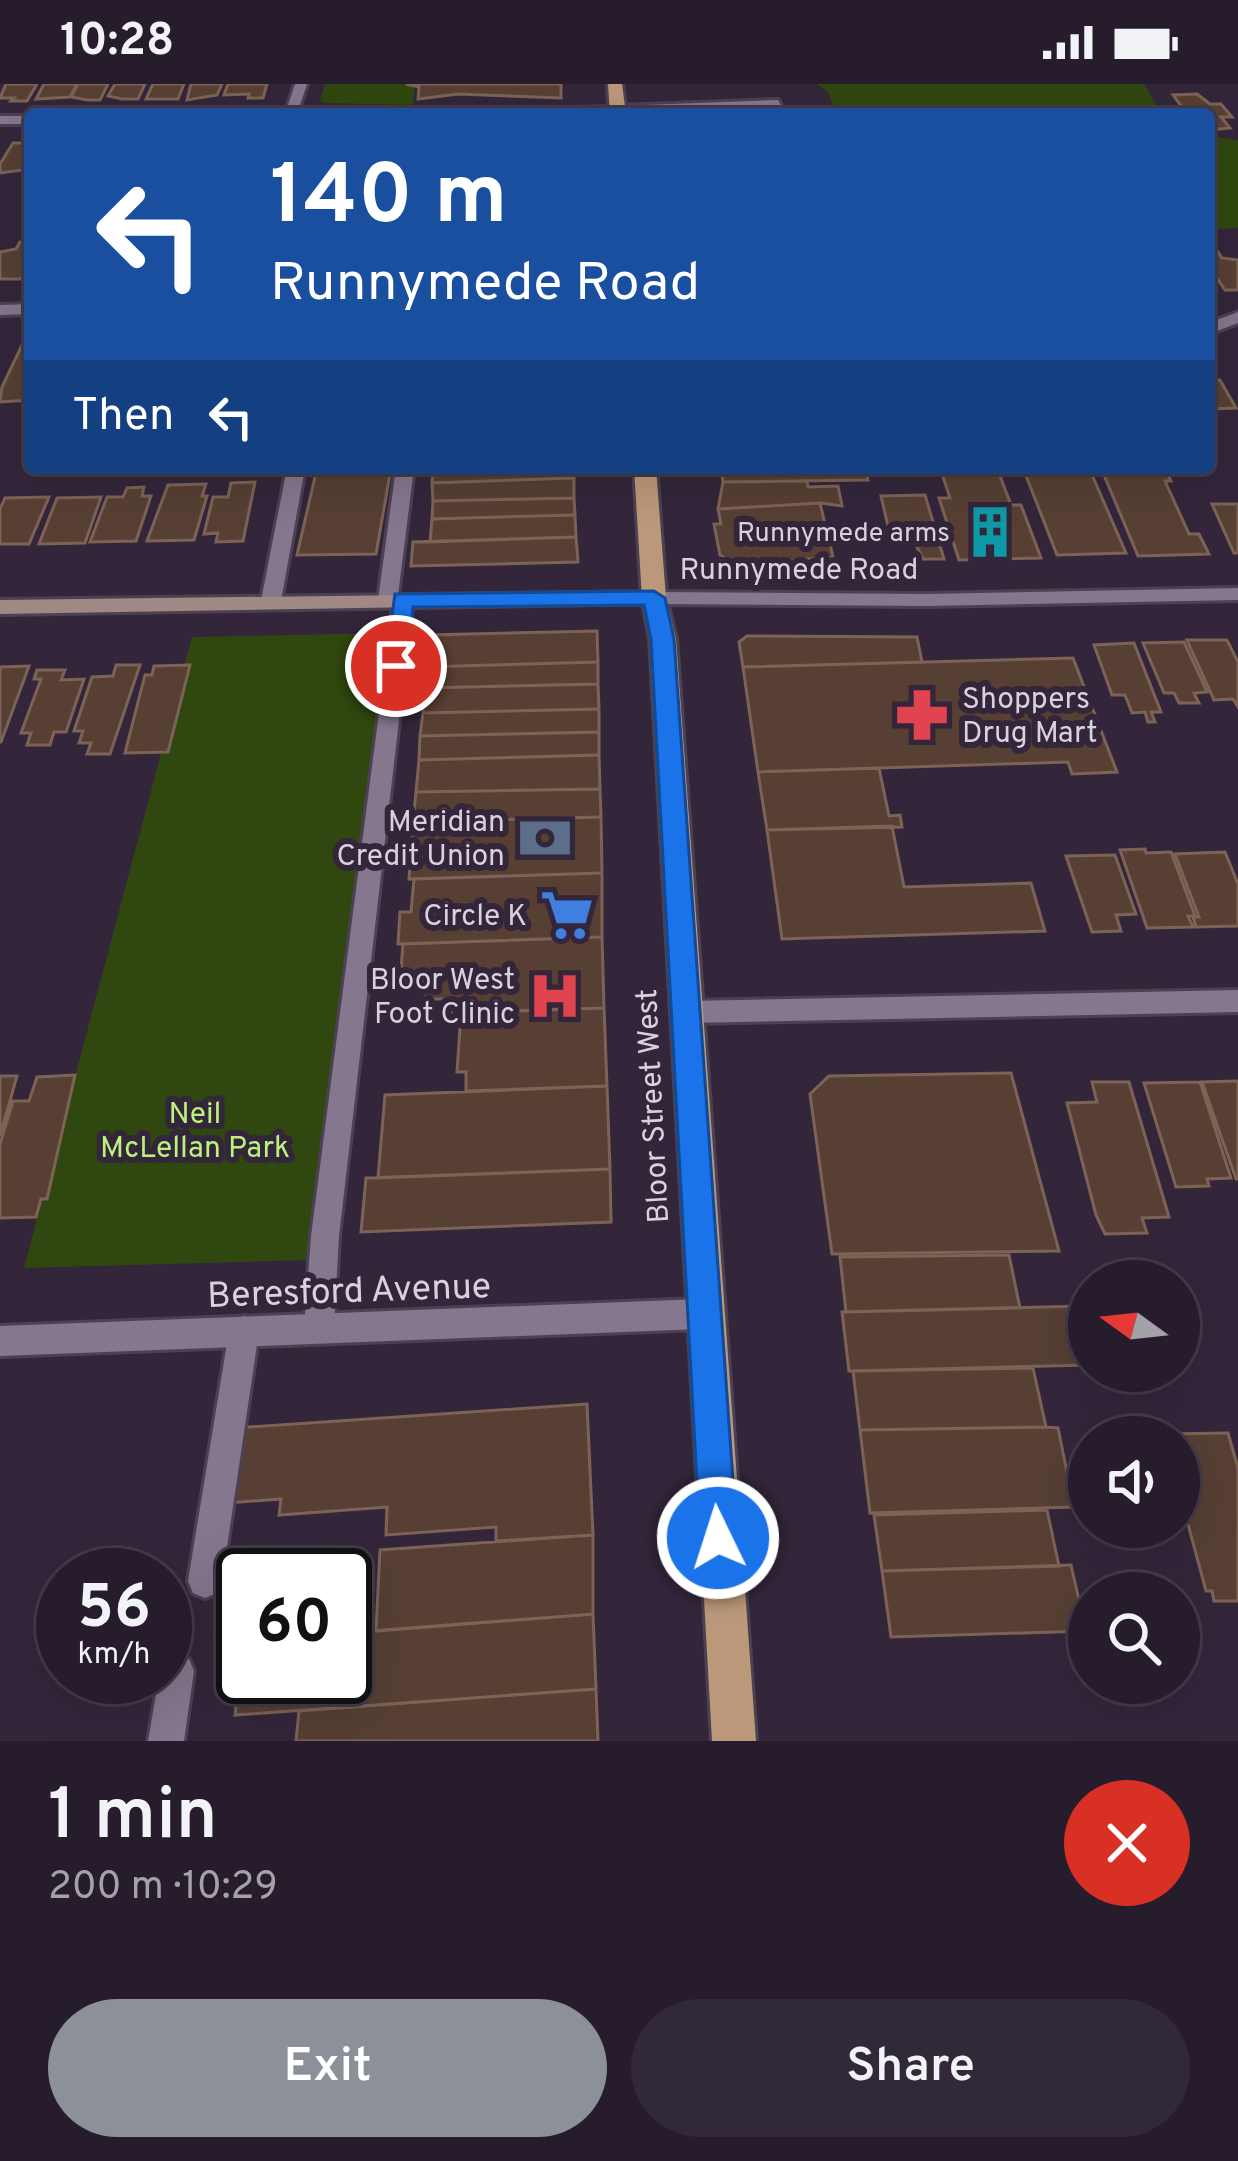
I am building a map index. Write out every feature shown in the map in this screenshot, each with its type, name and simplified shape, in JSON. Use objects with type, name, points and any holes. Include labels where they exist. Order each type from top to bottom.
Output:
[{"type":"main road","name":"Bloor Street West","points":[[645,474],[654,598],[662,639],[688,1012],[701,1314],[734,1741]]},
{"type":"street","points":[[271,601],[295,474]]},
{"type":"street","points":[[319,1328],[405,474]]},
{"type":"street","name":"Runnymede Road","points":[[0,607],[1238,594]]},
{"type":"street","points":[[688,1012],[1238,1001]]},
{"type":"street","name":"Beresford Avenue","points":[[0,1341],[701,1314]]},
{"type":"street","points":[[205,1581],[244,1331]]},
{"type":"street","points":[[166,1741],[171,1704]]},
{"type":"green space","points":[[325,84],[415,84],[413,105],[324,103],[320,101]]},
{"type":"green space","points":[[817,84],[1144,84],[1158,108],[834,108],[828,92]]},
{"type":"green space","points":[[1215,137],[1238,140],[1238,228],[1215,230]]},
{"type":"green space","name":"Neil McLellan Park","points":[[389,633],[311,1260],[24,1268],[192,637]]},
{"type":"building","points":[[6,84],[37,84],[27,101],[11,101],[14,98],[0,98]]},
{"type":"building","points":[[44,84],[77,84],[70,97],[36,99]]},
{"type":"building","points":[[78,84],[108,84],[100,100],[87,100],[71,97]]},
{"type":"building","points":[[115,84],[145,84],[138,99],[122,99],[108,96]]},
{"type":"building","points":[[153,84],[184,84],[178,99],[146,99]]},
{"type":"building","points":[[191,84],[222,84],[217,95],[187,100]]},
{"type":"building","points":[[228,84],[267,84],[263,98],[248,98],[249,94],[224,95]]},
{"type":"building","points":[[406,84],[561,84],[561,98],[458,94],[418,99],[419,87]]},
{"type":"building","points":[[1197,94],[1210,104],[1221,104],[1232,117],[1221,117],[1230,128],[1215,129],[1215,108],[1183,108],[1173,95]]},
{"type":"building","points":[[13,143],[24,143],[24,170],[0,173]]},
{"type":"building","points":[[24,242],[21,279],[0,279],[0,252]]},
{"type":"building","points":[[1215,249],[1222,258],[1238,260],[1238,290],[1225,290],[1215,275]]},
{"type":"building","points":[[24,345],[24,400],[0,402],[2,387]]},
{"type":"building","points":[[1215,380],[1220,380],[1236,408],[1215,409]]},
{"type":"building","points":[[316,474],[390,474],[376,554],[297,555]]},
{"type":"building","points":[[433,474],[574,474],[574,478],[432,483]]},
{"type":"building","points":[[722,474],[866,474],[868,480],[723,482]]},
{"type":"building","name":"Runnymede arms","points":[[942,474],[999,474],[1011,505],[1021,505],[1041,558],[959,560],[939,498],[950,498]]},
{"type":"building","points":[[1025,474],[1092,474],[1126,553],[1057,555]]},
{"type":"building","points":[[1104,474],[1168,474],[1171,481],[1165,481],[1189,534],[1199,534],[1209,554],[1138,556]]},
{"type":"building","points":[[574,478],[574,498],[433,501],[432,483]]},
{"type":"building","points":[[807,481],[808,487],[838,486],[842,506],[718,509],[723,482]]},
{"type":"building","points":[[255,482],[243,541],[216,542],[218,533],[204,534],[213,497],[228,497],[231,483]]},
{"type":"building","points":[[206,484],[194,540],[147,541],[168,485]]},
{"type":"building","points":[[144,487],[142,496],[151,496],[136,541],[90,542],[107,497],[123,497],[127,488]]},
{"type":"building","points":[[925,495],[944,559],[923,559],[913,539],[891,539],[881,496]]},
{"type":"building","points":[[49,497],[29,544],[0,544],[0,509],[5,498]]},
{"type":"building","points":[[101,497],[85,543],[39,544],[57,498]]},
{"type":"building","points":[[574,498],[575,515],[432,519],[433,501]]},
{"type":"building","points":[[820,503],[833,557],[736,565],[720,555],[714,524],[721,524],[718,509]]},
{"type":"building","points":[[1212,504],[1238,504],[1238,553],[1234,553]]},
{"type":"building","points":[[575,515],[576,537],[430,542],[432,519]]},
{"type":"building","points":[[576,537],[578,562],[411,566],[413,542]]},
{"type":"building","points":[[597,631],[598,662],[426,667],[429,635]]},
{"type":"building","points":[[747,636],[917,637],[922,662],[743,667],[739,642]]},
{"type":"building","points":[[1187,640],[1227,640],[1238,662],[1238,707],[1233,699],[1214,700]]},
{"type":"building","points":[[1184,642],[1207,692],[1194,693],[1199,703],[1179,703],[1174,693],[1164,693],[1143,643]]},
{"type":"building","points":[[1134,643],[1161,712],[1151,712],[1155,722],[1148,722],[1145,712],[1132,713],[1125,695],[1112,695],[1094,645]]},
{"type":"building","name":"Shoppers Drug Mart","points":[[1073,658],[1117,772],[1072,774],[1068,762],[758,772],[743,667]]},
{"type":"building","points":[[598,662],[598,684],[425,688],[426,667]]},
{"type":"building","points":[[116,665],[140,665],[110,754],[87,754],[91,743],[79,743],[83,731],[74,731],[92,677],[113,676]]},
{"type":"building","points":[[190,665],[168,752],[125,753],[145,675],[152,675],[154,666]]},
{"type":"building","points":[[29,666],[1,742],[0,742],[0,667]]},
{"type":"building","points":[[37,670],[65,670],[61,680],[84,679],[66,732],[54,732],[50,745],[27,745],[31,733],[21,733],[41,679],[34,679]]},
{"type":"building","points":[[598,684],[599,709],[423,713],[425,688]]},
{"type":"building","points":[[599,709],[599,732],[420,736],[423,713]]},
{"type":"building","points":[[599,732],[599,755],[419,760],[420,736]]},
{"type":"building","points":[[599,755],[600,789],[416,792],[419,760]]},
{"type":"building","points":[[879,768],[889,816],[900,815],[902,827],[767,830],[758,772]]},
{"type":"building","points":[[600,789],[601,817],[413,822],[416,792]]},
{"type":"building","points":[[601,817],[602,873],[409,879],[413,822]]},
{"type":"building","points":[[892,826],[904,887],[1031,883],[1045,931],[782,939],[767,830]]},
{"type":"building","points":[[1145,849],[1146,853],[1171,852],[1195,916],[1188,916],[1193,927],[1147,928],[1120,850]]},
{"type":"building","points":[[1225,852],[1238,884],[1238,926],[1196,927],[1193,917],[1199,917],[1175,854]]},
{"type":"building","points":[[1115,855],[1136,914],[1116,915],[1121,931],[1092,932],[1066,856]]},
{"type":"building","points":[[602,873],[602,937],[398,944],[400,912],[411,912],[414,879]]},
{"type":"building","points":[[602,937],[604,1008],[446,1013],[447,999],[425,999],[426,982],[400,983],[403,944]]},
{"type":"building","points":[[604,1008],[607,1086],[466,1091],[466,1072],[457,1072],[461,1013]]},
{"type":"building","points":[[1011,1073],[1059,1251],[832,1254],[810,1094],[829,1076]]},
{"type":"building","points":[[75,1075],[47,1199],[41,1199],[36,1217],[0,1218],[0,1144],[13,1101],[29,1101],[37,1077]]},
{"type":"building","points":[[0,1076],[17,1076],[0,1136]]},
{"type":"building","points":[[1238,1081],[1238,1179],[1236,1179],[1202,1082]]},
{"type":"building","points":[[1092,1082],[1129,1082],[1169,1217],[1142,1218],[1147,1233],[1105,1234],[1096,1215],[1067,1103],[1097,1102]]},
{"type":"building","points":[[1200,1082],[1231,1178],[1207,1179],[1209,1186],[1176,1187],[1144,1083]]},
{"type":"building","points":[[607,1086],[610,1169],[378,1178],[385,1095]]},
{"type":"building","points":[[610,1169],[611,1222],[361,1232],[366,1178]]},
{"type":"building","points":[[1009,1255],[1020,1308],[846,1312],[840,1257]]},
{"type":"building","points":[[1068,1306],[1068,1366],[849,1371],[842,1312]]},
{"type":"building","points":[[1033,1368],[1046,1427],[860,1430],[853,1371]]},
{"type":"building","points":[[587,1404],[593,1535],[496,1541],[496,1527],[386,1535],[387,1507],[279,1515],[281,1499],[226,1503],[235,1428]]},
{"type":"building","points":[[1058,1428],[1068,1477],[1068,1507],[870,1513],[860,1430]]},
{"type":"building","points":[[1200,1433],[1228,1433],[1238,1468],[1238,1601],[1214,1601],[1212,1591],[1206,1591],[1194,1548],[1200,1548]]},
{"type":"building","points":[[1047,1510],[1059,1566],[882,1571],[874,1515]]},
{"type":"building","points":[[593,1535],[593,1614],[376,1631],[380,1550]]},
{"type":"building","points":[[1071,1565],[1068,1632],[891,1637],[882,1571]]},
{"type":"building","points":[[593,1614],[596,1689],[235,1715],[236,1704],[372,1704],[372,1631]]},
{"type":"building","points":[[596,1689],[598,1741],[296,1741],[299,1711]]},
{"type":"place","name":"Runnymede arms","points":[[990,532]]},
{"type":"place","name":"Shoppers Drug Mart","points":[[922,715]]},
{"type":"place","name":"Meridian Credit Union","points":[[545,838]]},
{"type":"place","name":"Circle K","points":[[567,915]]},
{"type":"place","name":"Bloor West Foot Clinic","points":[[555,996]]},
{"type":"route","points":[[396,666],[403,600],[654,598],[662,639],[688,1012],[701,1314],[718,1538]]}]
